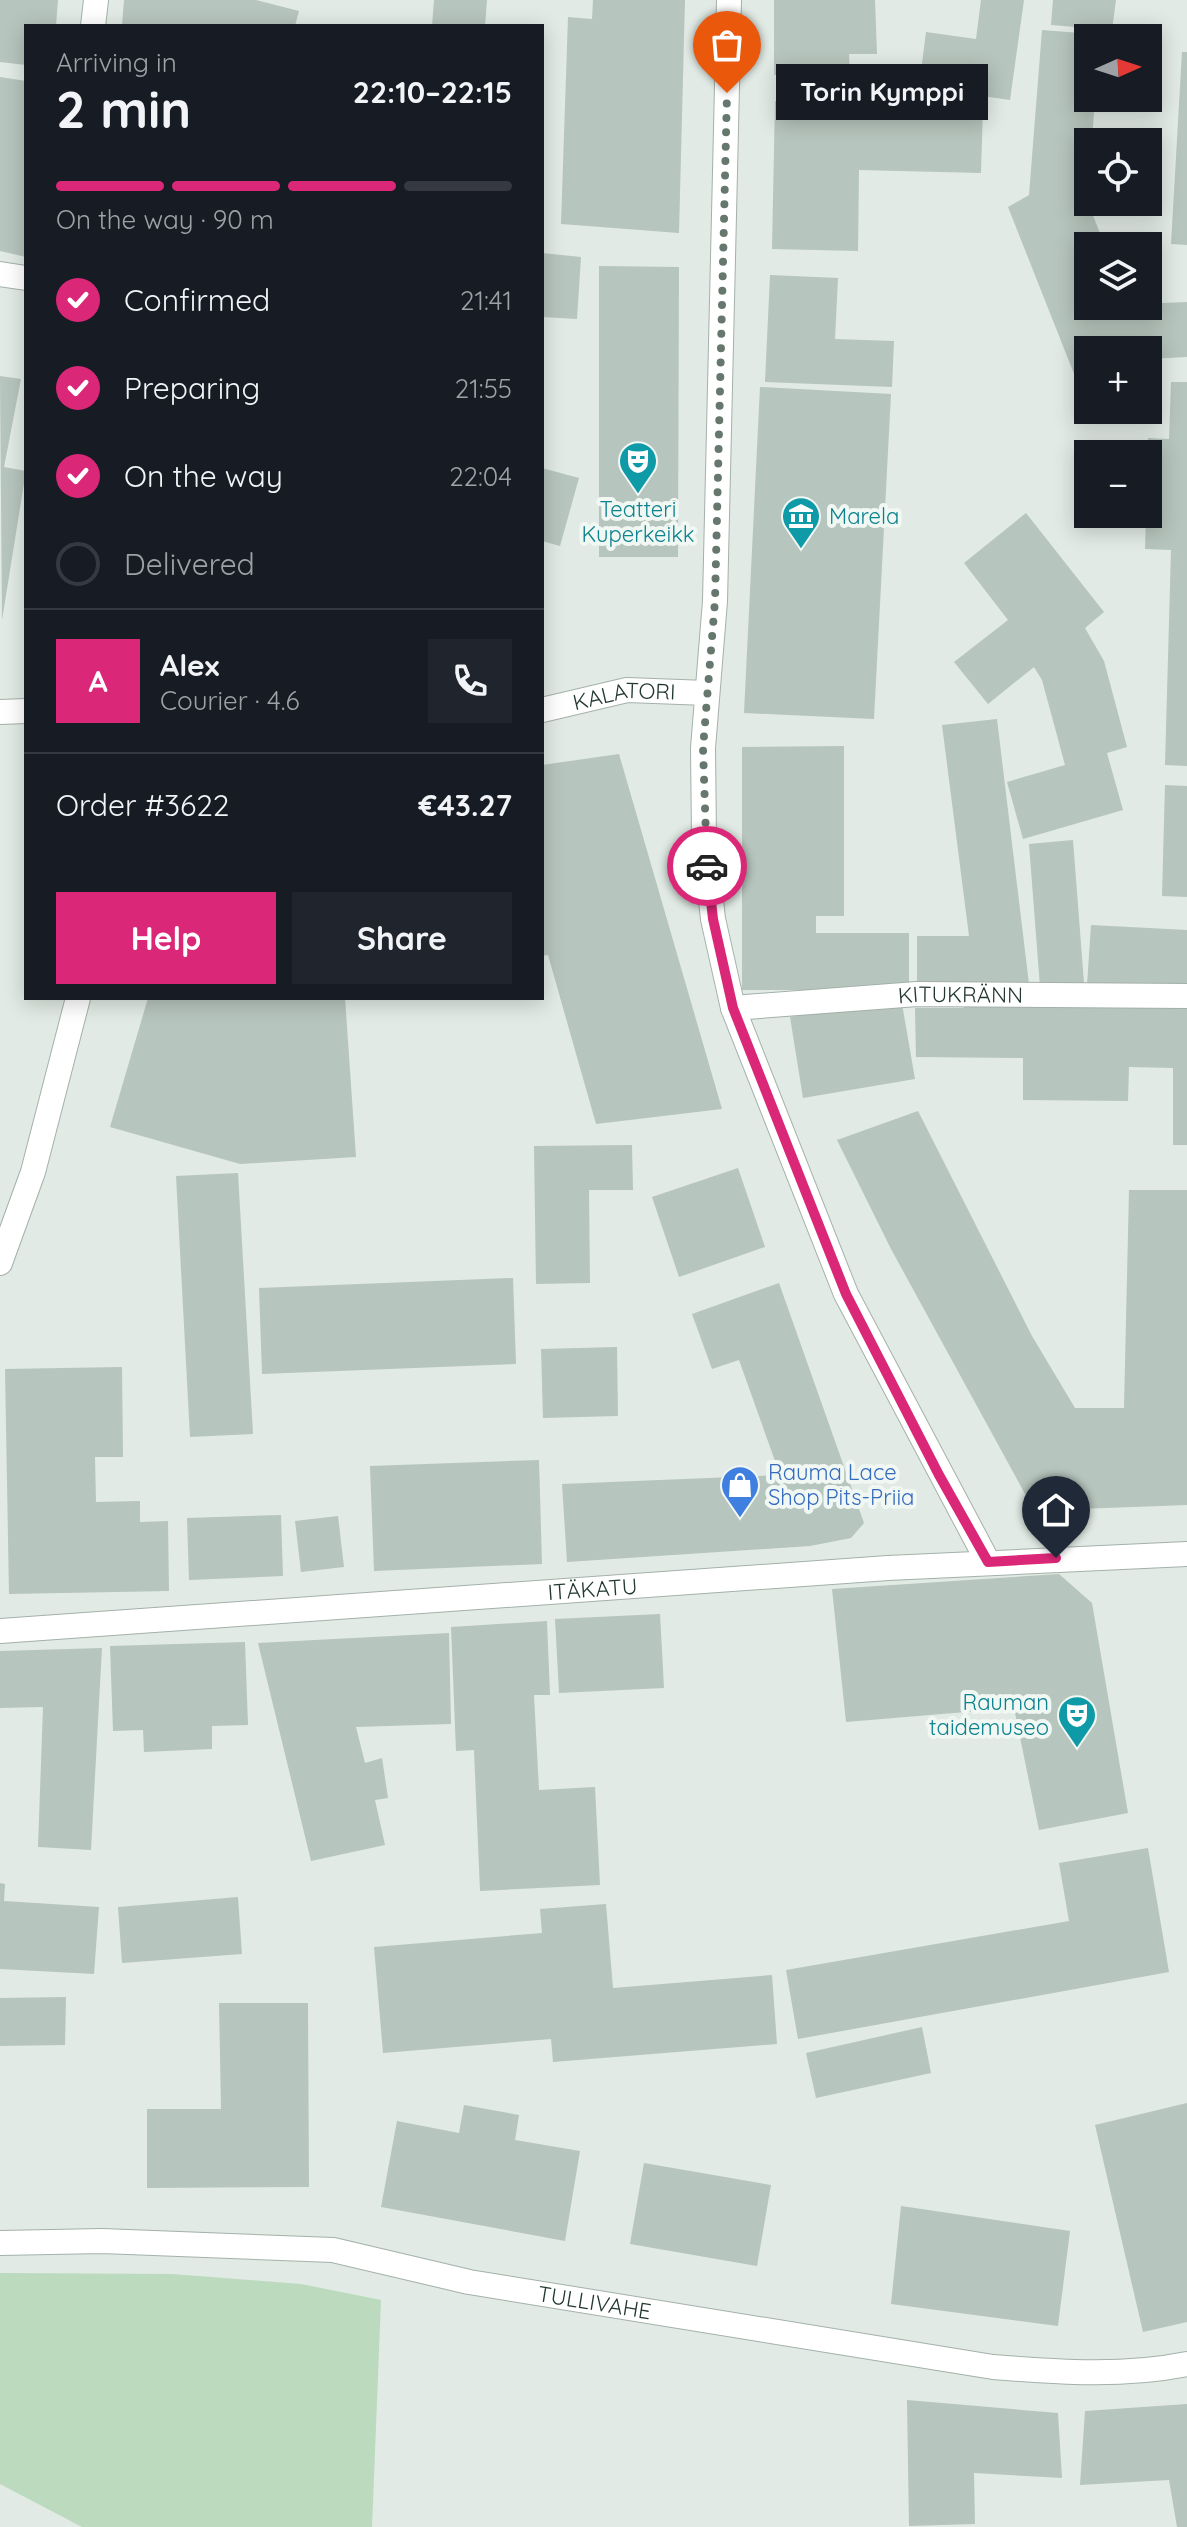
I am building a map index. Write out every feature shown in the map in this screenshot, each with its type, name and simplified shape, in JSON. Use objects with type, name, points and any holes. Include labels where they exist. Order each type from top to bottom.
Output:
[{"type":"street","points":[[93,24],[96,0]]},
{"type":"street","points":[[729,0],[715,601],[707,693],[704,837],[713,919],[733,1008],[846,1294],[939,1475],[988,1562]]},
{"type":"street","points":[[0,274],[24,278]]},
{"type":"street","name":"KALATORI","points":[[544,710],[627,690],[707,693]]},
{"type":"street","points":[[0,712],[24,711]]},
{"type":"street","name":"KITUKRÄNN","points":[[733,1008],[917,994],[1187,996]]},
{"type":"street","points":[[0,1263],[33,1172],[77,1000]]},
{"type":"street","name":"ITÄKATU","points":[[0,1631],[988,1562],[1187,1554]]},
{"type":"street","name":"TULLIVAHE","points":[[0,2243],[102,2241],[333,2250],[469,2282],[993,2367],[1095,2372],[1187,2364]]},
{"type":"green space","points":[[0,2273],[172,2274],[301,2284],[381,2300],[372,2527],[82,2527],[0,2484]]},
{"type":"building","points":[[0,0],[58,0],[56,24],[24,24],[24,65],[0,62]]},
{"type":"building","points":[[124,0],[256,0],[299,11],[296,24],[122,24]]},
{"type":"building","points":[[434,0],[487,0],[485,24],[432,24]]},
{"type":"building","points":[[593,0],[685,0],[679,233],[561,224],[568,17],[592,19]]},
{"type":"building","points":[[774,0],[875,0],[877,54],[849,54],[850,75],[774,75]]},
{"type":"building","points":[[981,0],[1024,0],[1010,100],[919,87],[926,32],[976,39]]},
{"type":"building","points":[[1053,0],[1116,0],[1113,24],[1051,25]]},
{"type":"building","points":[[1042,30],[1074,32],[1074,112],[1094,112],[1093,128],[1074,128],[1074,216],[1093,216],[1100,232],[1074,232],[1074,320],[1162,320],[1162,303],[1187,302],[1187,357],[1162,358],[1162,336],[1074,336],[1074,374],[1008,207],[1029,195]]},
{"type":"building","points":[[1182,52],[1187,52],[1187,245],[1171,244]]},
{"type":"building","points":[[0,77],[24,81],[24,257],[0,251]]},
{"type":"building","points":[[775,101],[983,106],[981,173],[859,170],[858,251],[772,249]]},
{"type":"building","points":[[544,253],[581,257],[577,319],[544,317]]},
{"type":"building","points":[[599,266],[679,267],[678,557],[599,557]]},
{"type":"building","points":[[770,275],[838,278],[835,339],[894,341],[892,387],[765,382]]},
{"type":"building","points":[[0,376],[21,379],[4,467],[24,471],[2,620]]},
{"type":"building","points":[[1171,382],[1187,382],[1187,766],[1165,765],[1171,550],[1145,549],[1146,528],[1162,528],[1162,440],[1148,438],[1169,439]]},
{"type":"building","points":[[760,387],[891,394],[874,719],[744,713]]},
{"type":"building","points":[[544,469],[579,478],[560,546],[544,542]]},
{"type":"building","points":[[1026,513],[1104,612],[1085,628],[1104,661],[1127,747],[1107,753],[1123,810],[1023,839],[1007,782],[1065,765],[1042,680],[1034,667],[988,704],[954,662],[1008,620],[964,563]]},
{"type":"building","points":[[997,719],[1029,984],[917,990],[917,936],[969,936],[942,725]]},
{"type":"building","points":[[844,746],[844,916],[816,916],[816,933],[909,933],[909,990],[742,990],[742,747]]},
{"type":"building","points":[[619,754],[722,1109],[596,1124],[548,955],[544,956],[544,765]]},
{"type":"building","points":[[1165,785],[1187,786],[1187,897],[1162,896]]},
{"type":"building","points":[[1073,840],[1084,983],[1040,987],[1029,844]]},
{"type":"building","points":[[1091,925],[1187,930],[1187,991],[1087,985]]},
{"type":"building","points":[[901,998],[915,1079],[803,1098],[790,1017]]},
{"type":"building","points":[[147,1000],[345,1000],[356,1157],[240,1164],[110,1127]]},
{"type":"building","points":[[963,1002],[1187,1003],[1187,1145],[1173,1145],[1173,1068],[1129,1067],[1128,1101],[1023,1100],[1023,1058],[916,1057],[915,1008],[964,1008]]},
{"type":"building","points":[[918,1111],[1032,1336],[1075,1408],[1124,1408],[1129,1190],[1187,1190],[1187,1505],[1052,1510],[1030,1503],[891,1249],[837,1140]]},
{"type":"building","points":[[632,1145],[633,1190],[589,1190],[590,1283],[536,1284],[534,1146]]},
{"type":"building","points":[[738,1168],[765,1247],[679,1277],[652,1197]]},
{"type":"building","points":[[238,1173],[253,1434],[190,1437],[176,1176]]},
{"type":"building","points":[[513,1278],[516,1364],[262,1374],[259,1288]]},
{"type":"building","points":[[779,1283],[864,1523],[851,1538],[810,1546],[567,1562],[562,1484],[780,1475],[739,1360],[712,1369],[692,1314]]},
{"type":"building","points":[[617,1347],[618,1416],[543,1418],[541,1349]]},
{"type":"building","points":[[122,1367],[123,1457],[95,1457],[96,1502],[140,1501],[140,1522],[168,1521],[169,1591],[9,1594],[5,1369]]},
{"type":"building","points":[[539,1460],[542,1564],[374,1571],[370,1466]]},
{"type":"building","points":[[281,1515],[283,1576],[189,1580],[187,1518]]},
{"type":"building","points":[[338,1516],[344,1567],[301,1572],[295,1521]]},
{"type":"building","points":[[1059,1574],[1092,1603],[1128,1813],[1039,1830],[1014,1708],[846,1722],[832,1589]]},
{"type":"building","points":[[660,1614],[664,1688],[559,1693],[555,1619]]},
{"type":"building","points":[[547,1621],[550,1695],[534,1695],[539,1790],[595,1787],[600,1885],[480,1891],[474,1750],[456,1751],[451,1627]]},
{"type":"building","points":[[449,1633],[451,1724],[356,1727],[365,1763],[382,1758],[388,1798],[375,1800],[385,1845],[311,1861],[258,1643]]},
{"type":"building","points":[[245,1642],[248,1725],[212,1726],[212,1749],[144,1752],[143,1730],[113,1731],[110,1646]]},
{"type":"building","points":[[102,1648],[91,1850],[38,1847],[43,1707],[0,1708],[0,1651]]},
{"type":"building","points":[[1148,1848],[1169,1972],[798,2039],[786,1970],[1069,1921],[1059,1863]]},
{"type":"building","points":[[0,1883],[5,1884],[4,1901],[99,1907],[94,1974],[0,1969]]},
{"type":"building","points":[[238,1897],[242,1954],[122,1963],[118,1907]]},
{"type":"building","points":[[606,1904],[613,1988],[772,1975],[777,2044],[553,2062],[551,2039],[383,2053],[374,1947],[542,1933],[540,1909]]},
{"type":"building","points":[[66,1997],[65,2045],[0,2046],[0,1998]]},
{"type":"building","points":[[219,2003],[308,2003],[309,2187],[147,2188],[147,2109],[221,2109]]},
{"type":"building","points":[[922,2027],[931,2073],[816,2098],[806,2053]]},
{"type":"building","points":[[1187,2103],[1187,2322],[1143,2332],[1095,2125]]},
{"type":"building","points":[[464,2105],[519,2115],[515,2140],[580,2151],[565,2241],[381,2207],[397,2121],[459,2133]]},
{"type":"building","points":[[644,2163],[771,2185],[757,2266],[630,2244]]},
{"type":"building","points":[[901,2206],[1070,2231],[1058,2326],[891,2304]]},
{"type":"building","points":[[907,2400],[1058,2413],[1062,2478],[974,2473],[975,2524],[909,2526]]},
{"type":"building","points":[[1187,2404],[1187,2527],[1177,2527],[1169,2480],[1080,2485],[1085,2411]]},
{"type":"way so far","points":[[707,866],[703,748],[715,601],[727,93]]},
{"type":"place","name":"Torin Kymppi","points":[[727,93]]},
{"type":"place","name":"Teatteri Kuperkeikk","points":[[638,495]]},
{"type":"place","name":"Marela","points":[[801,550]]},
{"type":"place","name":"Rauma Lace Shop Pits-Priia","points":[[740,1519]]},
{"type":"place","name":"Rauman taidemuseo","points":[[1077,1749]]},
{"type":"route","points":[[707,866],[713,919],[733,1008],[846,1294],[939,1475],[988,1562],[1056,1558]]}]
